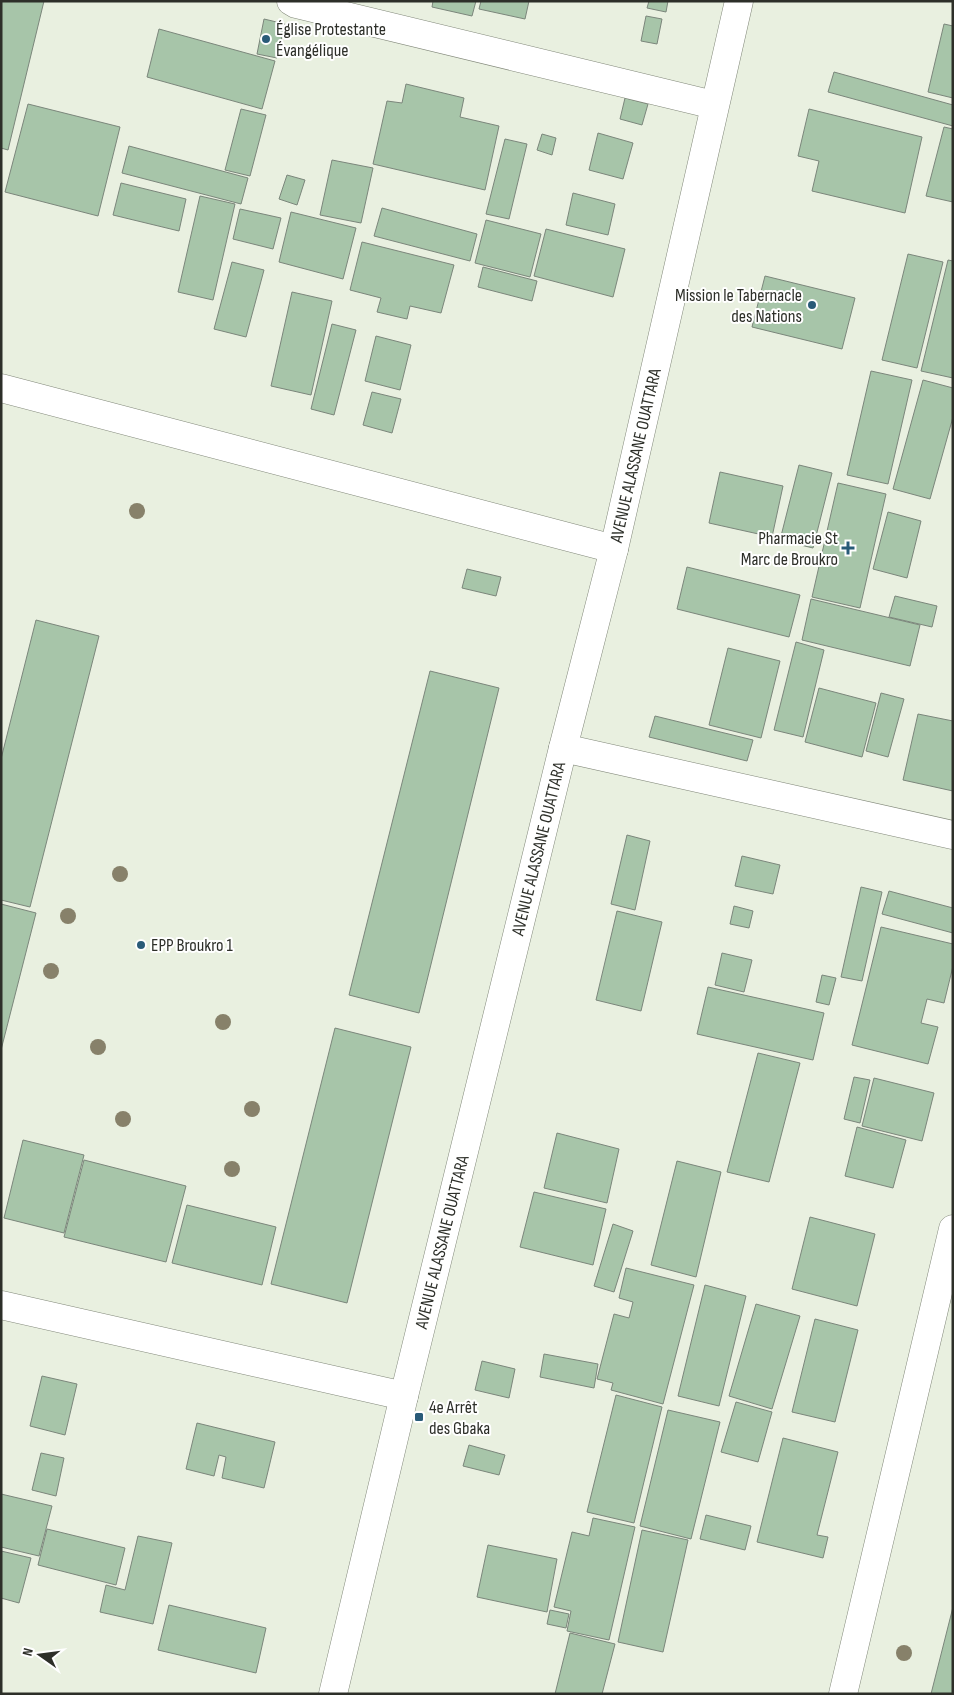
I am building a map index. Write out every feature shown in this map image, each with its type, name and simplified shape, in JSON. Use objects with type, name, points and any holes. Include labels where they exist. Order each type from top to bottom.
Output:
[{"type":"street","points":[[291,1],[296,4],[714,105]]},
{"type":"street","name":"AVENUE ALASSANE OUATTARA","points":[[333,1694],[563,748],[614,549],[739,1]]},
{"type":"street","points":[[1,388],[614,549]]},
{"type":"street","points":[[563,748],[953,835]]},
{"type":"street","points":[[843,1694],[942,1320],[953,1229]]},
{"type":"street","points":[[1,1306],[404,1396]]},
{"type":"building","points":[[1,1],[44,1],[8,150],[1,148]]},
{"type":"building","points":[[433,1],[476,1],[472,16],[432,7]]},
{"type":"building","points":[[481,1],[529,1],[525,19],[479,9]]},
{"type":"building","points":[[649,1],[668,1],[666,12],[647,8]]},
{"type":"building","points":[[646,16],[662,19],[657,44],[641,41]]},
{"type":"building","points":[[264,19],[285,24],[277,58],[257,54]]},
{"type":"building","points":[[944,24],[953,26],[953,98],[928,92]]},
{"type":"building","points":[[159,29],[275,61],[262,109],[147,77]]},
{"type":"building","points":[[834,72],[953,105],[953,126],[828,92]]},
{"type":"building","points":[[406,84],[464,98],[460,117],[499,126],[485,190],[373,164],[387,101],[402,103]]},
{"type":"building","points":[[625,98],[648,104],[642,125],[620,119]]},
{"type":"building","points":[[28,104],[120,127],[98,216],[5,192]]},
{"type":"building","points":[[241,109],[266,115],[250,176],[225,170]]},
{"type":"building","points":[[809,109],[922,137],[905,213],[812,191],[819,161],[798,156]]},
{"type":"building","points":[[944,127],[953,129],[953,202],[926,196]]},
{"type":"building","points":[[598,133],[633,143],[623,179],[589,170]]},
{"type":"building","points":[[542,134],[556,138],[552,155],[537,150]]},
{"type":"building","points":[[505,139],[527,144],[509,219],[486,214]]},
{"type":"building","points":[[129,146],[248,178],[241,204],[122,173]]},
{"type":"building","points":[[332,160],[373,168],[361,223],[320,215]]},
{"type":"building","points":[[287,175],[305,180],[297,205],[279,199]]},
{"type":"building","points":[[121,183],[186,199],[179,231],[113,215]]},
{"type":"building","points":[[573,193],[615,204],[608,235],[566,225]]},
{"type":"building","points":[[200,196],[235,204],[213,300],[178,292]]},
{"type":"building","points":[[382,208],[477,234],[470,261],[374,236]]},
{"type":"building","points":[[240,209],[281,218],[273,249],[233,239]]},
{"type":"building","points":[[291,212],[356,228],[343,279],[279,262]]},
{"type":"building","points":[[486,220],[541,234],[530,277],[475,263]]},
{"type":"building","points":[[546,229],[625,249],[613,297],[534,276]]},
{"type":"building","points":[[362,242],[454,265],[441,313],[410,306],[407,319],[377,312],[381,298],[350,290]]},
{"type":"building","points":[[908,254],[943,262],[917,368],[882,360]]},
{"type":"building","points":[[948,260],[953,261],[953,378],[921,371]]},
{"type":"building","points":[[232,262],[264,270],[246,337],[214,329]]},
{"type":"building","points":[[483,267],[537,281],[532,301],[478,287]]},
{"type":"building","points":[[765,276],[855,298],[842,349],[752,327]]},
{"type":"building","points":[[292,292],[332,301],[311,395],[271,386]]},
{"type":"building","points":[[332,324],[356,330],[334,415],[311,409]]},
{"type":"building","points":[[376,336],[411,345],[400,390],[365,381]]},
{"type":"building","points":[[871,371],[912,380],[888,484],[847,475]]},
{"type":"building","points":[[923,380],[953,388],[953,417],[930,499],[893,489]]},
{"type":"building","points":[[372,392],[401,399],[392,433],[363,425]]},
{"type":"building","points":[[799,465],[832,473],[813,548],[780,540]]},
{"type":"building","points":[[720,472],[783,486],[772,537],[709,523]]},
{"type":"building","points":[[838,483],[886,494],[860,608],[812,597]]},
{"type":"building","points":[[888,512],[921,521],[907,578],[873,569]]},
{"type":"building","points":[[687,567],[800,595],[789,637],[677,609]]},
{"type":"building","points":[[467,569],[501,577],[496,596],[462,588]]},
{"type":"building","points":[[895,596],[937,606],[932,627],[889,617]]},
{"type":"building","points":[[811,599],[920,625],[910,666],[802,640]]},
{"type":"building","points":[[36,620],[99,636],[30,907],[1,900],[1,759]]},
{"type":"building","points":[[796,642],[824,650],[803,737],[774,730]]},
{"type":"building","points":[[728,648],[780,661],[761,738],[709,725]]},
{"type":"building","points":[[430,671],[499,688],[419,1013],[349,995]]},
{"type":"building","points":[[819,688],[876,703],[862,757],[805,742]]},
{"type":"building","points":[[881,693],[904,699],[888,757],[866,751]]},
{"type":"building","points":[[918,714],[953,721],[953,791],[903,780]]},
{"type":"building","points":[[655,716],[753,740],[747,761],[649,737]]},
{"type":"building","points":[[627,835],[650,841],[635,910],[611,904]]},
{"type":"building","points":[[742,856],[780,865],[773,894],[735,886]]},
{"type":"building","points":[[861,887],[882,892],[862,981],[841,977]]},
{"type":"building","points":[[889,891],[953,908],[953,933],[882,914]]},
{"type":"building","points":[[1,904],[36,913],[1,1050]]},
{"type":"building","points":[[734,906],[753,911],[749,928],[730,924]]},
{"type":"building","points":[[617,911],[662,922],[641,1011],[596,1000]]},
{"type":"building","points":[[881,927],[953,944],[953,966],[944,1003],[927,999],[921,1023],[938,1027],[928,1064],[852,1045]]},
{"type":"building","points":[[722,953],[752,960],[744,992],[715,985]]},
{"type":"building","points":[[822,975],[836,978],[829,1005],[816,1002]]},
{"type":"building","points":[[708,987],[824,1013],[813,1060],[697,1034]]},
{"type":"building","points":[[335,1028],[411,1047],[347,1303],[271,1284]]},
{"type":"building","points":[[758,1053],[800,1063],[769,1182],[727,1172]]},
{"type":"building","points":[[854,1077],[870,1080],[860,1123],[844,1119]]},
{"type":"building","points":[[874,1078],[934,1093],[922,1141],[862,1126]]},
{"type":"building","points":[[857,1127],[906,1140],[893,1188],[845,1176]]},
{"type":"building","points":[[557,1133],[619,1149],[607,1203],[544,1188]]},
{"type":"building","points":[[23,1140],[84,1155],[64,1233],[4,1218]]},
{"type":"building","points":[[84,1160],[186,1186],[166,1262],[64,1237]]},
{"type":"building","points":[[677,1161],[721,1172],[696,1277],[651,1265]]},
{"type":"building","points":[[534,1192],[606,1209],[593,1265],[520,1247]]},
{"type":"building","points":[[187,1205],[276,1227],[262,1285],[172,1263]]},
{"type":"building","points":[[810,1217],[875,1234],[857,1306],[792,1289]]},
{"type":"building","points":[[613,1224],[633,1231],[614,1292],[594,1286]]},
{"type":"building","points":[[626,1268],[694,1285],[663,1404],[611,1390],[613,1383],[597,1379],[614,1314],[629,1318],[633,1302],[619,1298]]},
{"type":"building","points":[[705,1285],[746,1296],[719,1406],[678,1396]]},
{"type":"building","points":[[756,1304],[800,1316],[772,1409],[729,1396]]},
{"type":"building","points":[[815,1319],[858,1330],[835,1422],[792,1412]]},
{"type":"building","points":[[544,1354],[598,1364],[594,1388],[540,1377]]},
{"type":"building","points":[[482,1361],[515,1369],[509,1398],[475,1390]]},
{"type":"building","points":[[42,1376],[77,1384],[65,1435],[30,1426]]},
{"type":"building","points":[[616,1395],[662,1407],[634,1523],[587,1512]]},
{"type":"building","points":[[736,1402],[772,1412],[758,1462],[721,1452]]},
{"type":"building","points":[[668,1410],[720,1422],[691,1539],[640,1526]]},
{"type":"building","points":[[197,1423],[275,1442],[264,1488],[222,1478],[226,1457],[219,1455],[214,1476],[186,1469]]},
{"type":"building","points":[[783,1438],[838,1452],[817,1535],[828,1537],[823,1558],[757,1542]]},
{"type":"building","points":[[469,1445],[505,1455],[499,1475],[463,1466]]},
{"type":"building","points":[[41,1453],[64,1458],[56,1496],[32,1490]]},
{"type":"building","points":[[1,1494],[52,1506],[39,1556],[1,1547]]},
{"type":"building","points":[[706,1515],[751,1526],[745,1550],[700,1539]]},
{"type":"building","points":[[593,1518],[635,1527],[609,1640],[567,1631],[571,1611],[554,1607],[572,1532],[589,1536]]},
{"type":"building","points":[[47,1529],[125,1548],[116,1585],[38,1565]]},
{"type":"building","points":[[642,1530],[688,1540],[663,1652],[618,1642]]},
{"type":"building","points":[[138,1536],[172,1543],[153,1624],[100,1612],[106,1585],[125,1590]]},
{"type":"building","points":[[488,1545],[557,1559],[547,1612],[477,1597]]},
{"type":"building","points":[[1,1551],[31,1558],[19,1603],[1,1598]]},
{"type":"building","points":[[169,1605],[266,1628],[256,1673],[158,1650]]},
{"type":"building","points":[[953,1607],[953,1694],[931,1694]]},
{"type":"building","points":[[550,1610],[569,1614],[566,1628],[547,1624]]},
{"type":"building","points":[[570,1633],[615,1644],[602,1694],[555,1694]]},
{"type":"place","name":"Église Protestante Évangélique","points":[[266,39]]},
{"type":"place","name":"Mission le Tabernacle des Nations","points":[[812,305]]},
{"type":"place","name":"Pharmacie St Marc de Broukro","points":[[848,548]]},
{"type":"place","name":"EPP Broukro 1","points":[[141,945]]},
{"type":"place","name":"4e Arrêt des Gbaka","points":[[419,1417]]}]
